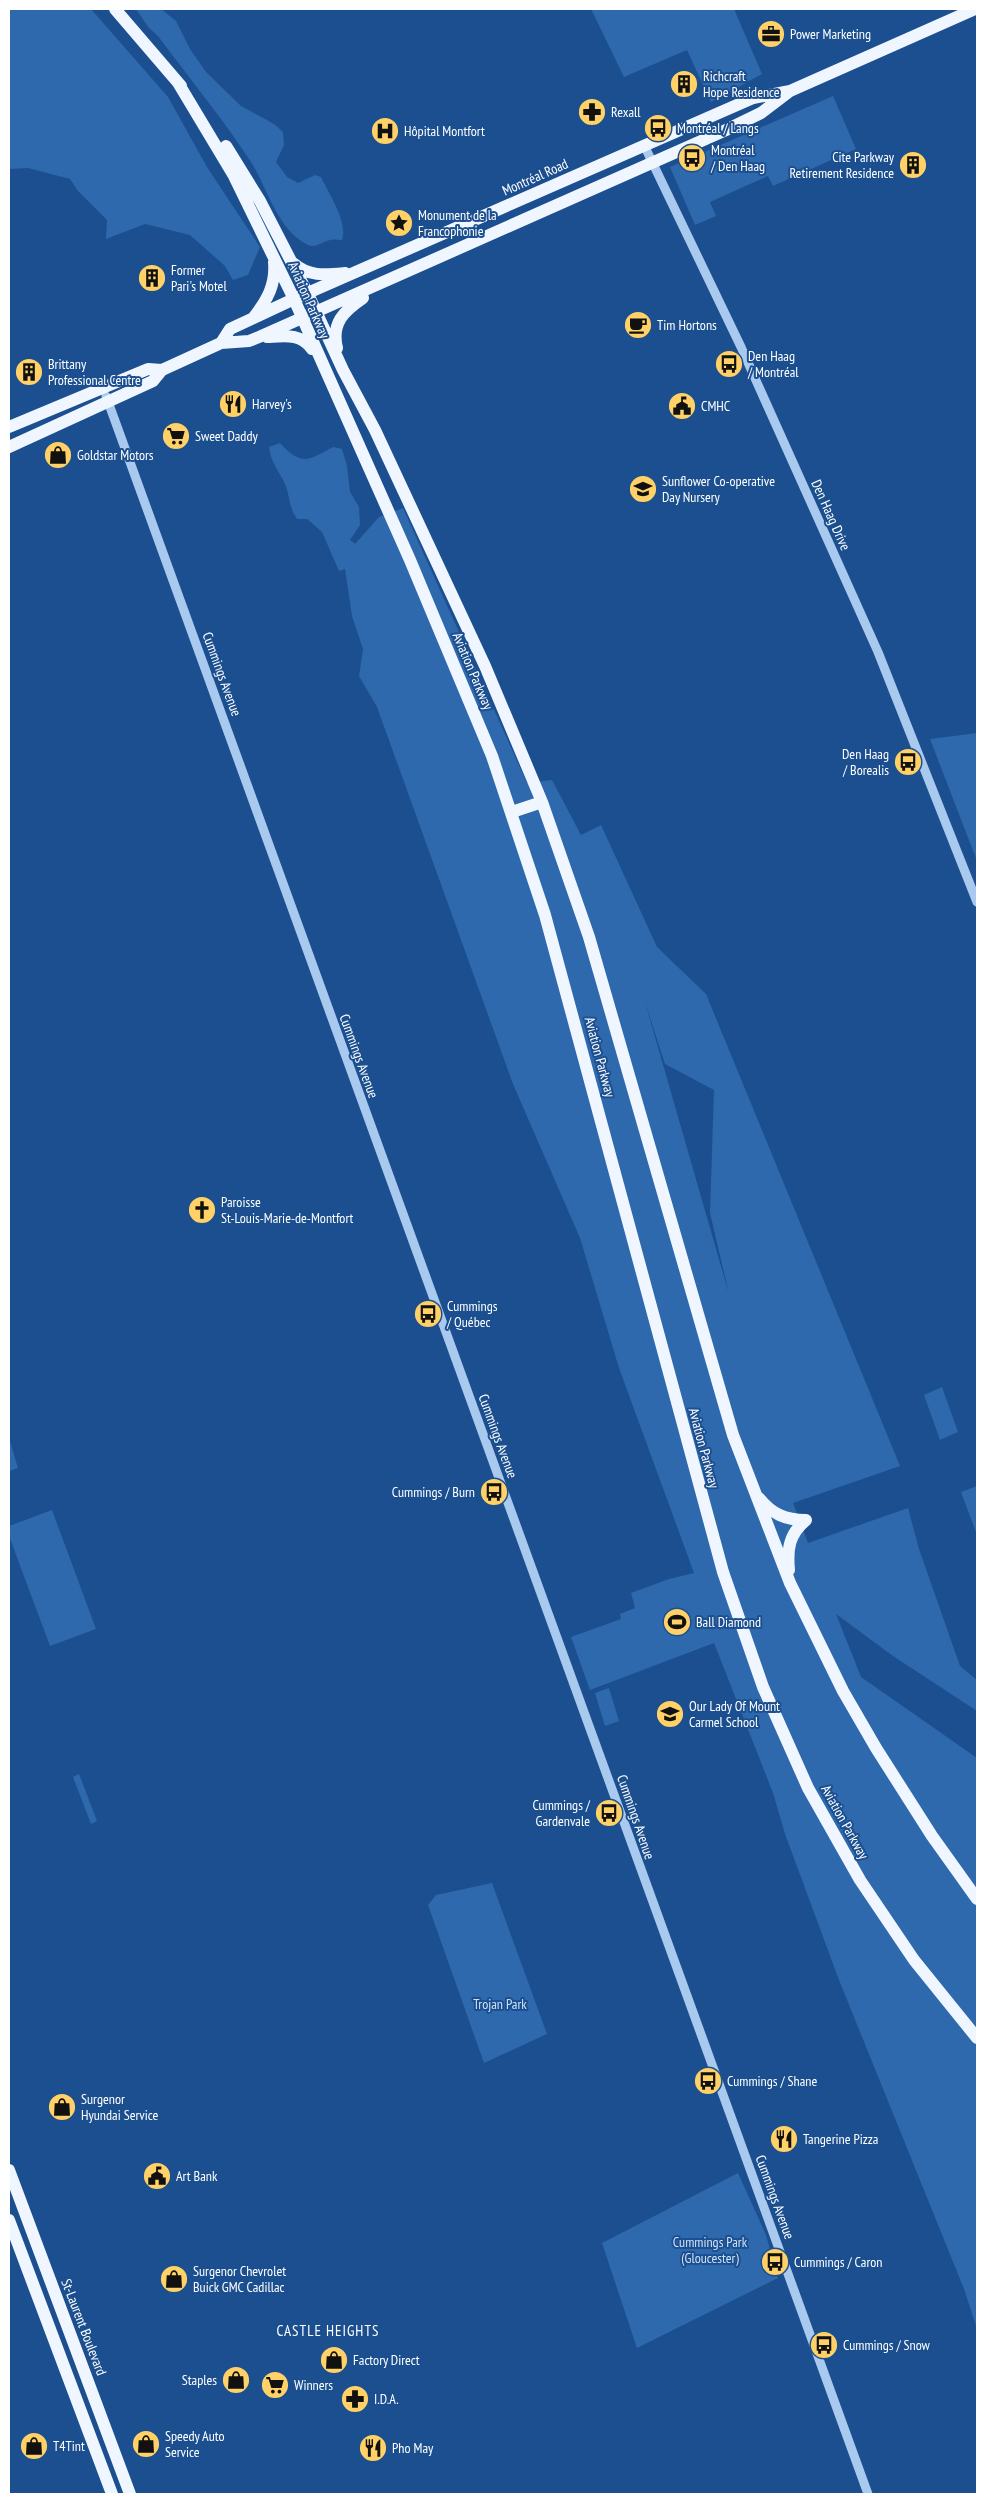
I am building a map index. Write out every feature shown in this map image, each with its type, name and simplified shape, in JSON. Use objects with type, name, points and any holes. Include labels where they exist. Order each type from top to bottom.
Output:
[{"type":"main road","name":"Aviation Parkway","points":[[115,9],[214,129],[260,201],[308,294],[343,370],[375,430],[460,611],[542,802],[590,937],[722,1400],[752,1490],[790,1583],[843,1691],[924,1824],[977,1899]]},
{"type":"main road","name":"Montréal Road","points":[[221,343],[230,329],[357,271],[753,98],[790,91],[975,9]]},
{"type":"main road","name":"Aviation Parkway","points":[[176,81],[221,153],[294,300],[450,654],[512,812],[565,986],[726,1585],[754,1665],[805,1781],[860,1880],[914,1960],[977,2038]]},
{"type":"main road","name":"Montréal Road","points":[[9,447],[153,381],[162,370],[221,343],[249,341],[259,337],[762,113],[790,91]]},
{"type":"main road","points":[[254,318],[271,291],[274,273],[273,255]]},
{"type":"main road","points":[[290,260],[300,269],[313,274],[357,271]]},
{"type":"main road","points":[[343,370],[335,339],[338,321],[348,308],[392,278]]},
{"type":"main road","points":[[259,337],[298,336],[307,342],[320,360]]},
{"type":"main road","name":"Montréal Road","points":[[9,428],[148,369],[162,370]]},
{"type":"main road","points":[[512,812],[542,802]]},
{"type":"main road","points":[[752,1490],[766,1506],[778,1515],[789,1519],[806,1520],[794,1532],[789,1542],[790,1583]]},
{"type":"main road","name":"St-Laurent Boulevard","points":[[9,2170],[130,2494]]},
{"type":"main road","points":[[9,2220],[112,2494]]},
{"type":"street","name":"Den Haag Drive","points":[[644,145],[741,347],[878,652],[977,902]]},
{"type":"street","name":"Cummings Avenue","points":[[103,387],[868,2494]]},
{"type":"green space","points":[[9,9],[91,9],[168,97],[207,167],[260,247],[248,275],[233,280],[225,266],[190,235],[145,224],[106,239],[107,220],[78,191],[70,179],[28,168],[9,169]]},
{"type":"green space","points":[[136,9],[161,9],[176,21],[190,49],[206,72],[241,106],[274,124],[283,132],[284,145],[276,162],[287,177],[298,183],[315,175],[321,177],[340,217],[343,233],[342,240],[332,240],[315,246],[309,246],[287,228],[251,162],[240,146]]},
{"type":"green space","points":[[591,9],[734,9],[762,74],[711,102],[687,50],[624,77]]},
{"type":"green space","points":[[833,96],[856,149],[773,186],[768,176],[710,202],[716,216],[695,225],[670,167]]},
{"type":"green space","points":[[280,443],[294,455],[305,459],[317,456],[333,447],[342,449],[347,466],[350,492],[359,507],[360,525],[350,540],[355,544],[379,517],[403,508],[527,783],[552,780],[581,835],[601,825],[657,947],[706,994],[900,1466],[793,1503],[808,1543],[908,1508],[919,1549],[960,1666],[977,1680],[977,1711],[893,1656],[836,1614],[861,1677],[977,1758],[977,2329],[964,2289],[839,1980],[785,1834],[773,1793],[714,1643],[590,1690],[571,1637],[621,1619],[620,1614],[635,1608],[631,1593],[669,1579],[694,1573],[619,1368],[580,1238],[513,1084],[377,707],[359,676],[363,649],[352,616],[345,569],[339,571],[322,532],[307,519],[297,519],[294,515],[285,484],[273,461],[269,447]],"holes":[[[645,1002],[665,1064],[714,1090],[710,1213],[729,1294]]]},
{"type":"green space","points":[[977,733],[977,861],[930,739]]},
{"type":"green space","points":[[942,1387],[958,1432],[940,1440],[924,1395]]},
{"type":"green space","points":[[9,1438],[18,1468],[9,1471]]},
{"type":"green space","points":[[977,1486],[977,1535],[961,1492]]},
{"type":"green space","points":[[52,1510],[96,1629],[50,1646],[9,1536],[9,1526]]},
{"type":"green space","points":[[609,1688],[619,1721],[605,1726],[595,1693]]},
{"type":"green space","points":[[79,1774],[97,1821],[91,1824],[73,1777]]},
{"type":"green space","name":"Trojan Park","points":[[492,1883],[547,2034],[484,2063],[428,1905],[436,1895]]},
{"type":"green space","name":"Cummings Park (Gloucester)","points":[[738,2173],[766,2235],[778,2278],[637,2348],[602,2243]]},
{"type":"place","name":"Power Marketing","points":[[771,34]]},
{"type":"place","name":"Richcraft Hope Residence","points":[[684,84]]},
{"type":"place","name":"Rexall","points":[[592,112]]},
{"type":"place","name":"Montréal / Langs","points":[[658,128]]},
{"type":"place","name":"Hôpital Montfort","points":[[385,131]]},
{"type":"place","name":"Montréal / Den Haag","points":[[692,158]]},
{"type":"place","name":"Cite Parkway Retirement Residence","points":[[913,165]]},
{"type":"place","name":"Monument de la Francophonie","points":[[399,223]]},
{"type":"place","name":"Former Pari's Motel","points":[[152,278]]},
{"type":"place","name":"Tim Hortons","points":[[638,325]]},
{"type":"place","name":"Den Haag / Montréal","points":[[729,364]]},
{"type":"place","name":"Brittany Professional Centre","points":[[29,372]]},
{"type":"place","name":"Harvey's","points":[[233,404]]},
{"type":"place","name":"CMHC","points":[[682,406]]},
{"type":"place","name":"Sweet Daddy","points":[[176,436]]},
{"type":"place","name":"Goldstar Motors","points":[[58,455]]},
{"type":"place","name":"Sunflower Co-operative Day Nursery","points":[[643,489]]},
{"type":"place","name":"Den Haag / Borealis","points":[[908,762]]},
{"type":"place","name":"Paroisse St-Louis-Marie-de-Montfort","points":[[202,1210]]},
{"type":"place","name":"Cummings / Québec","points":[[428,1314]]},
{"type":"place","name":"Cummings / Burn","points":[[494,1492]]},
{"type":"place","name":"Ball Diamond","points":[[677,1622]]},
{"type":"place","name":"Our Lady Of Mount Carmel School","points":[[670,1714]]},
{"type":"place","name":"Cummings / Gardenvale","points":[[609,1813]]},
{"type":"place","name":"Cummings / Shane","points":[[708,2081]]},
{"type":"place","name":"Surgenor Hyundai Service","points":[[62,2107]]},
{"type":"place","name":"Tangerine Pizza","points":[[784,2139]]},
{"type":"place","name":"Art Bank","points":[[157,2176]]},
{"type":"place","name":"Cummings / Caron","points":[[775,2262]]},
{"type":"place","name":"Surgenor Chevrolet Buick GMC Cadillac","points":[[174,2279]]},
{"type":"place","name":"Cummings / Snow","points":[[824,2345]]},
{"type":"place","name":"Factory Direct","points":[[334,2360]]},
{"type":"place","name":"Staples","points":[[236,2380]]},
{"type":"place","name":"Winners","points":[[275,2385]]},
{"type":"place","name":"I.D.A.","points":[[355,2399]]},
{"type":"place","name":"Speedy Auto Service","points":[[146,2444]]},
{"type":"place","name":"T4Tint","points":[[34,2446]]},
{"type":"place","name":"Pho May","points":[[373,2448]]},
{"type":"district","name":"CASTLE HEIGHTS","points":[[328,2331]]}]
